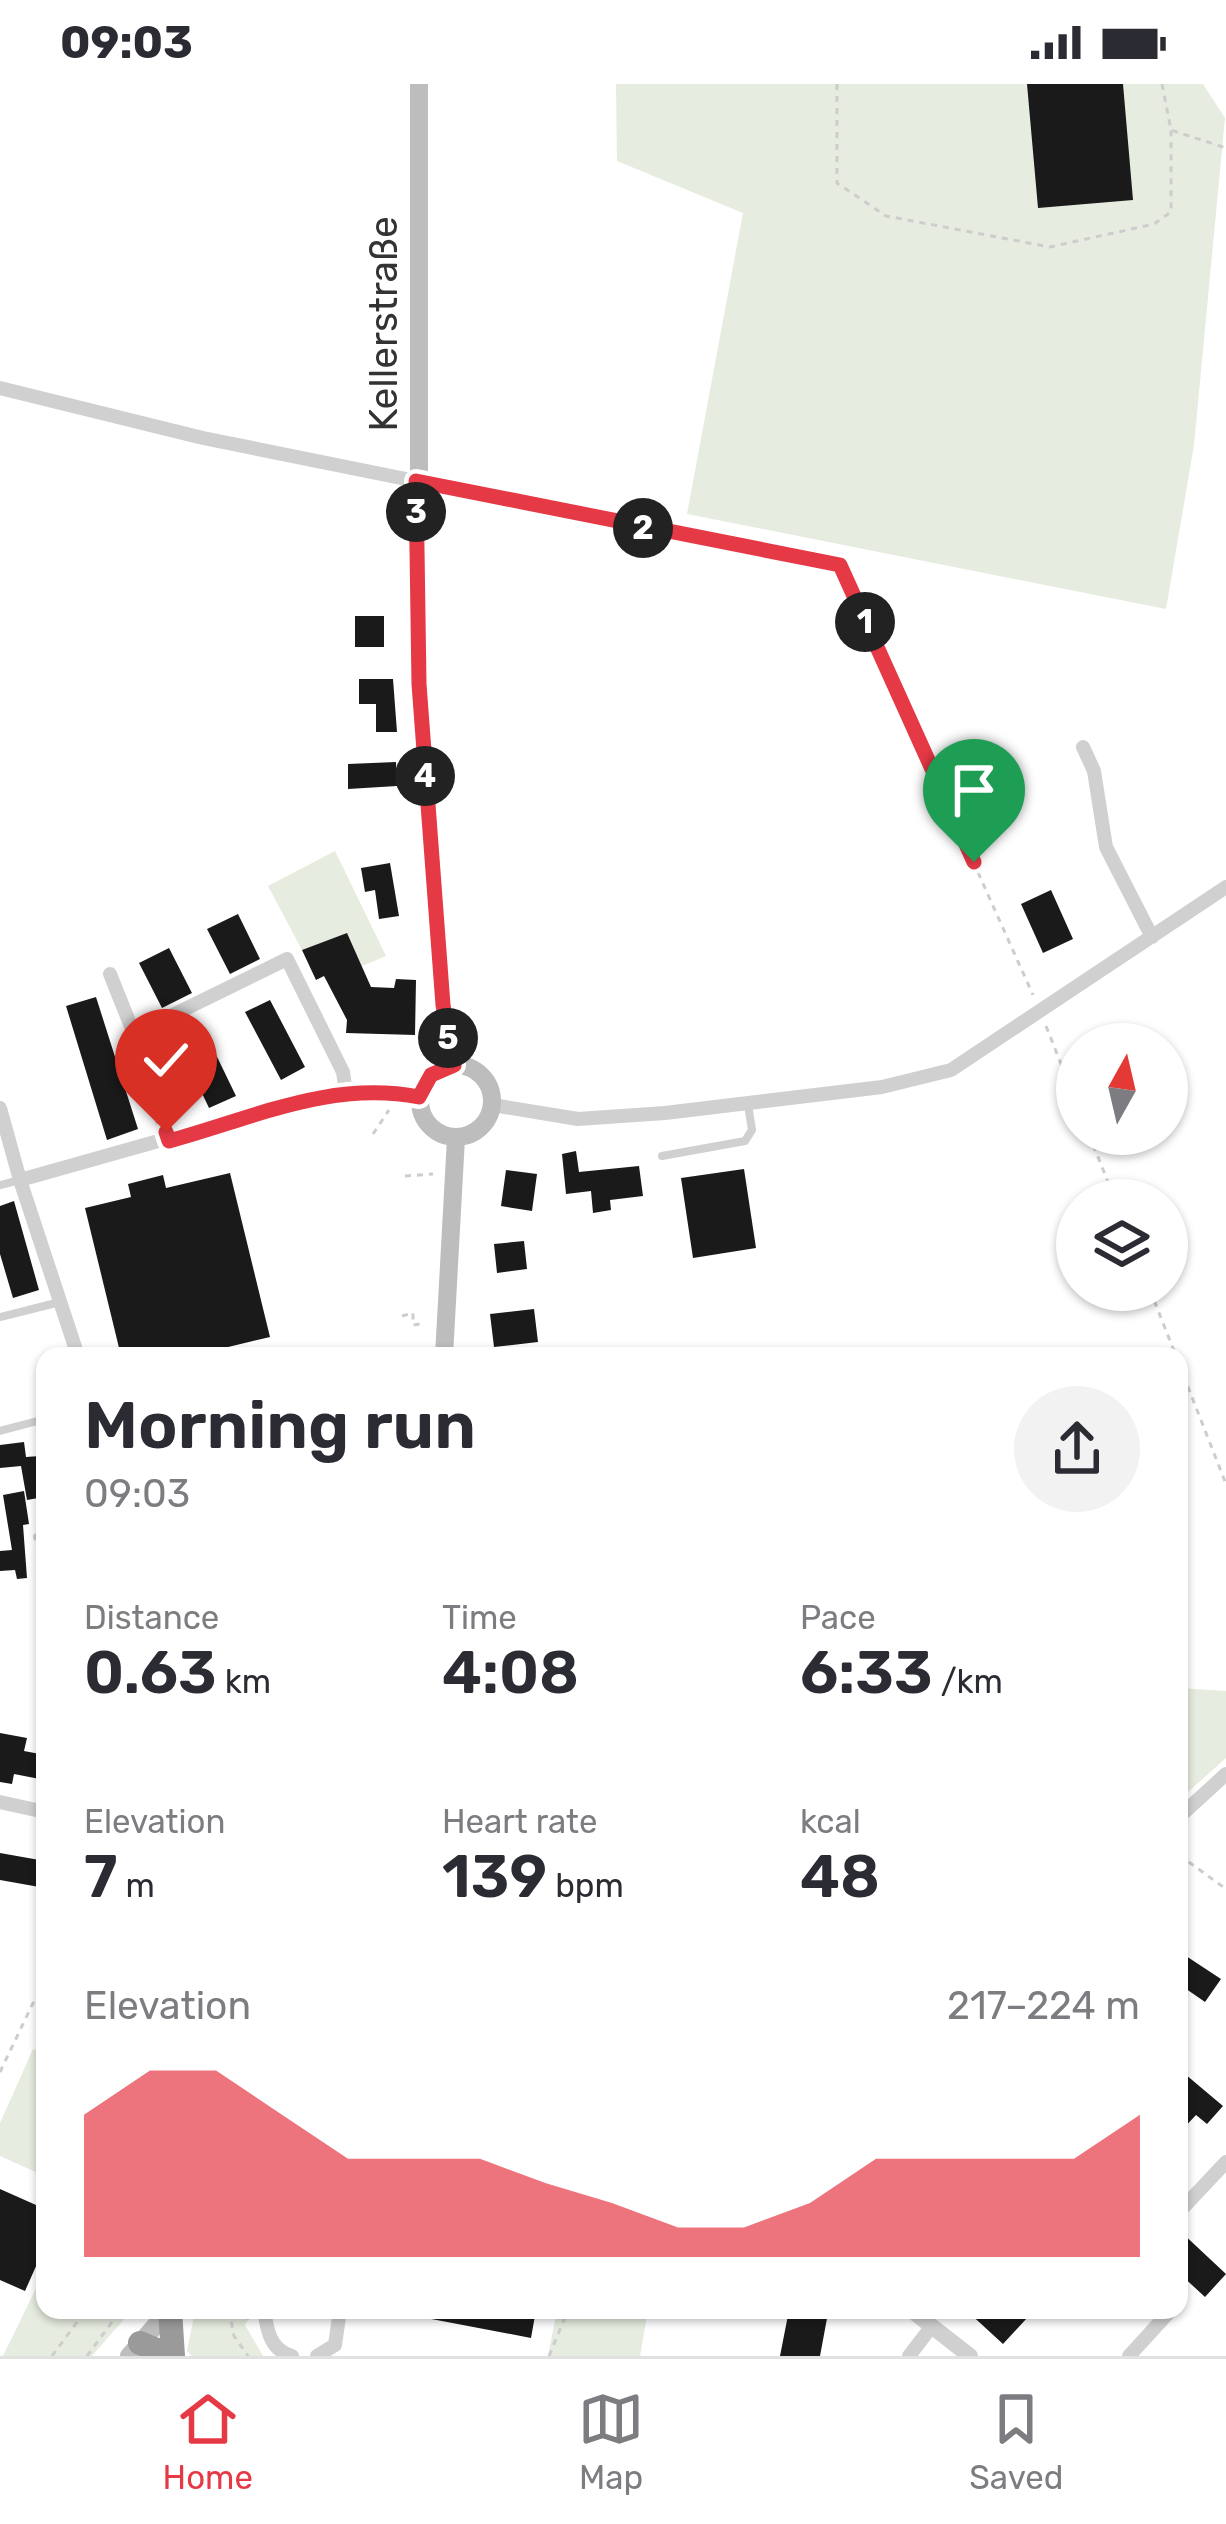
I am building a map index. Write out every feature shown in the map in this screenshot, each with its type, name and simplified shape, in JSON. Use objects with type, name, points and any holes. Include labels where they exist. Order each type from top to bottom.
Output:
[{"type":"highway","points":[[139,2352],[172,2356],[170,2319]]},
{"type":"main road","name":"Kellerstraße","points":[[418,84],[419,684],[443,1005],[454,1065]]},
{"type":"main road","points":[[454,1065],[487,1082],[493,1105],[481,1129],[456,1138],[436,1132],[423,1118],[419,1097],[431,1075],[454,1065]]},
{"type":"main road","points":[[445,1347],[456,1138]]},
{"type":"main road","points":[[139,2352],[163,2319]]},
{"type":"street","points":[[0,388],[225,443],[416,481]]},
{"type":"street","points":[[1083,747],[1094,770],[1106,847],[1151,937]]},
{"type":"street","points":[[493,1105],[578,1119],[882,1087],[951,1070],[1226,887]]},
{"type":"street","points":[[134,1034],[287,959],[343,1072],[346,1091]]},
{"type":"street","points":[[110,974],[169,1141]]},
{"type":"street","points":[[20,1180],[244,1120],[262,1109],[346,1091],[419,1097]]},
{"type":"street","points":[[0,1108],[56,1303],[74,1347]]},
{"type":"street","points":[[1188,1809],[1226,1774]]},
{"type":"street","points":[[0,1802],[36,1810]]},
{"type":"street","points":[[1188,2202],[1226,2162]]},
{"type":"street","points":[[265,2319],[267,2334],[282,2353],[292,2356]]},
{"type":"street","points":[[316,2356],[334,2351],[339,2319]]},
{"type":"street","points":[[923,2319],[970,2356]]},
{"type":"street","points":[[1130,2356],[1163,2319]]},
{"type":"street","points":[[909,2356],[932,2326]]},
{"type":"lane","points":[[662,1156],[745,1141],[752,1130],[748,1103]]},
{"type":"lane","points":[[0,1185],[20,1180]]},
{"type":"lane","points":[[0,1317],[56,1303]]},
{"type":"lane","points":[[0,1431],[36,1421]]},
{"type":"path","points":[[837,84],[837,184],[886,216],[1050,248],[1154,224],[1171,212],[1171,130],[1162,84]]},
{"type":"path","points":[[1171,130],[1226,148]]},
{"type":"path","points":[[416,481],[840,565],[1056,1051]]},
{"type":"path","points":[[374,1133],[391,1108]]},
{"type":"path","points":[[405,1176],[433,1174]]},
{"type":"path","points":[[1158,1311],[1172,1347]]},
{"type":"path","points":[[402,1316],[413,1313],[413,1325],[432,1322]]},
{"type":"path","points":[[1188,1387],[1226,1484]]},
{"type":"path","points":[[1188,1861],[1226,1888]]},
{"type":"path","points":[[0,2072],[36,2002]]},
{"type":"path","points":[[52,2356],[79,2319]]},
{"type":"path","points":[[87,2356],[114,2319]]},
{"type":"path","points":[[231,2319],[234,2336],[248,2356]]},
{"type":"path","points":[[549,2356],[564,2319]]},
{"type":"shaded area","points":[[616,84],[1203,84],[1225,118],[1194,445],[1166,609],[687,514],[743,213],[617,161]]},
{"type":"shaded area","points":[[335,851],[386,956],[362,966],[346,934],[302,950],[268,886]]},
{"type":"shaded area","points":[[1188,1689],[1226,1691],[1226,1758],[1188,1792]]},
{"type":"shaded area","points":[[36,2050],[36,2172],[0,2156],[0,2123]]},
{"type":"shaded area","points":[[36,2288],[36,2319],[124,2319],[92,2356],[3,2356]]},
{"type":"shaded area","points":[[193,2319],[249,2319],[245,2325],[263,2356],[192,2356],[187,2351]]},
{"type":"shaded area","points":[[555,2319],[646,2319],[640,2356],[548,2356]]},
{"type":"building","points":[[1027,84],[1123,84],[1133,200],[1038,208]]},
{"type":"building","points":[[355,616],[384,616],[384,647],[355,647]]},
{"type":"building","points":[[359,679],[393,679],[397,732],[376,732],[376,704],[359,704]]},
{"type":"building","points":[[396,762],[397,786],[348,789],[348,764]]},
{"type":"building","points":[[390,863],[399,916],[379,919],[375,890],[365,892],[361,868]]},
{"type":"building","points":[[1051,890],[1073,939],[1043,953],[1021,904]]},
{"type":"building","points":[[238,914],[260,959],[230,974],[207,929]]},
{"type":"building","points":[[347,933],[371,987],[394,988],[396,979],[416,980],[415,1035],[346,1033],[347,1020],[324,976],[316,980],[302,950]]},
{"type":"building","points":[[169,948],[192,993],[162,1008],[139,963]]},
{"type":"building","points":[[96,997],[138,1129],[107,1140],[66,1006]]},
{"type":"building","points":[[270,1000],[305,1067],[281,1080],[245,1012]]},
{"type":"building","points":[[205,1032],[236,1096],[209,1108],[179,1045]]},
{"type":"building","points":[[576,1151],[579,1172],[639,1166],[643,1196],[610,1200],[611,1210],[593,1213],[591,1191],[566,1194],[562,1154]]},
{"type":"building","points":[[744,1169],[756,1248],[693,1258],[681,1178]]},
{"type":"building","points":[[506,1170],[537,1174],[532,1211],[501,1206]]},
{"type":"building","points":[[230,1173],[270,1337],[228,1347],[119,1347],[85,1208],[131,1197],[128,1184],[163,1175],[166,1188]]},
{"type":"building","points":[[14,1201],[39,1290],[13,1298],[0,1254],[0,1206]]},
{"type":"building","points":[[524,1241],[527,1269],[497,1273],[494,1244]]},
{"type":"building","points":[[534,1309],[538,1342],[494,1347],[490,1314]]},
{"type":"building","points":[[24,1442],[26,1457],[36,1456],[36,1498],[27,1500],[21,1466],[0,1468],[0,1445]]},
{"type":"building","points":[[24,1491],[29,1524],[23,1525],[27,1578],[17,1579],[15,1570],[0,1571],[0,1551],[12,1550],[3,1495]]},
{"type":"building","points":[[0,1733],[27,1738],[24,1751],[36,1753],[36,1778],[14,1774],[12,1784],[0,1782]]},
{"type":"building","points":[[0,1853],[36,1859],[36,1886],[0,1880]]},
{"type":"building","points":[[1188,1957],[1221,1979],[1205,2002],[1188,1990]]},
{"type":"building","points":[[1188,2077],[1223,2106],[1207,2124],[1196,2115],[1188,2123]]},
{"type":"building","points":[[0,2189],[36,2205],[36,2266],[25,2291],[0,2280]]},
{"type":"building","points":[[1188,2238],[1226,2274],[1205,2297],[1188,2281]]},
{"type":"building","points":[[431,2319],[534,2319],[531,2338]]},
{"type":"building","points":[[787,2319],[827,2319],[820,2356],[780,2356]]},
{"type":"building","points":[[976,2319],[1026,2319],[1003,2344]]},
{"type":"route","points":[[166,1132],[169,1141],[244,1120],[262,1109],[346,1091],[419,1097],[431,1075],[454,1065],[443,1005],[419,684],[416,481],[425,487],[840,565],[974,862]]}]
